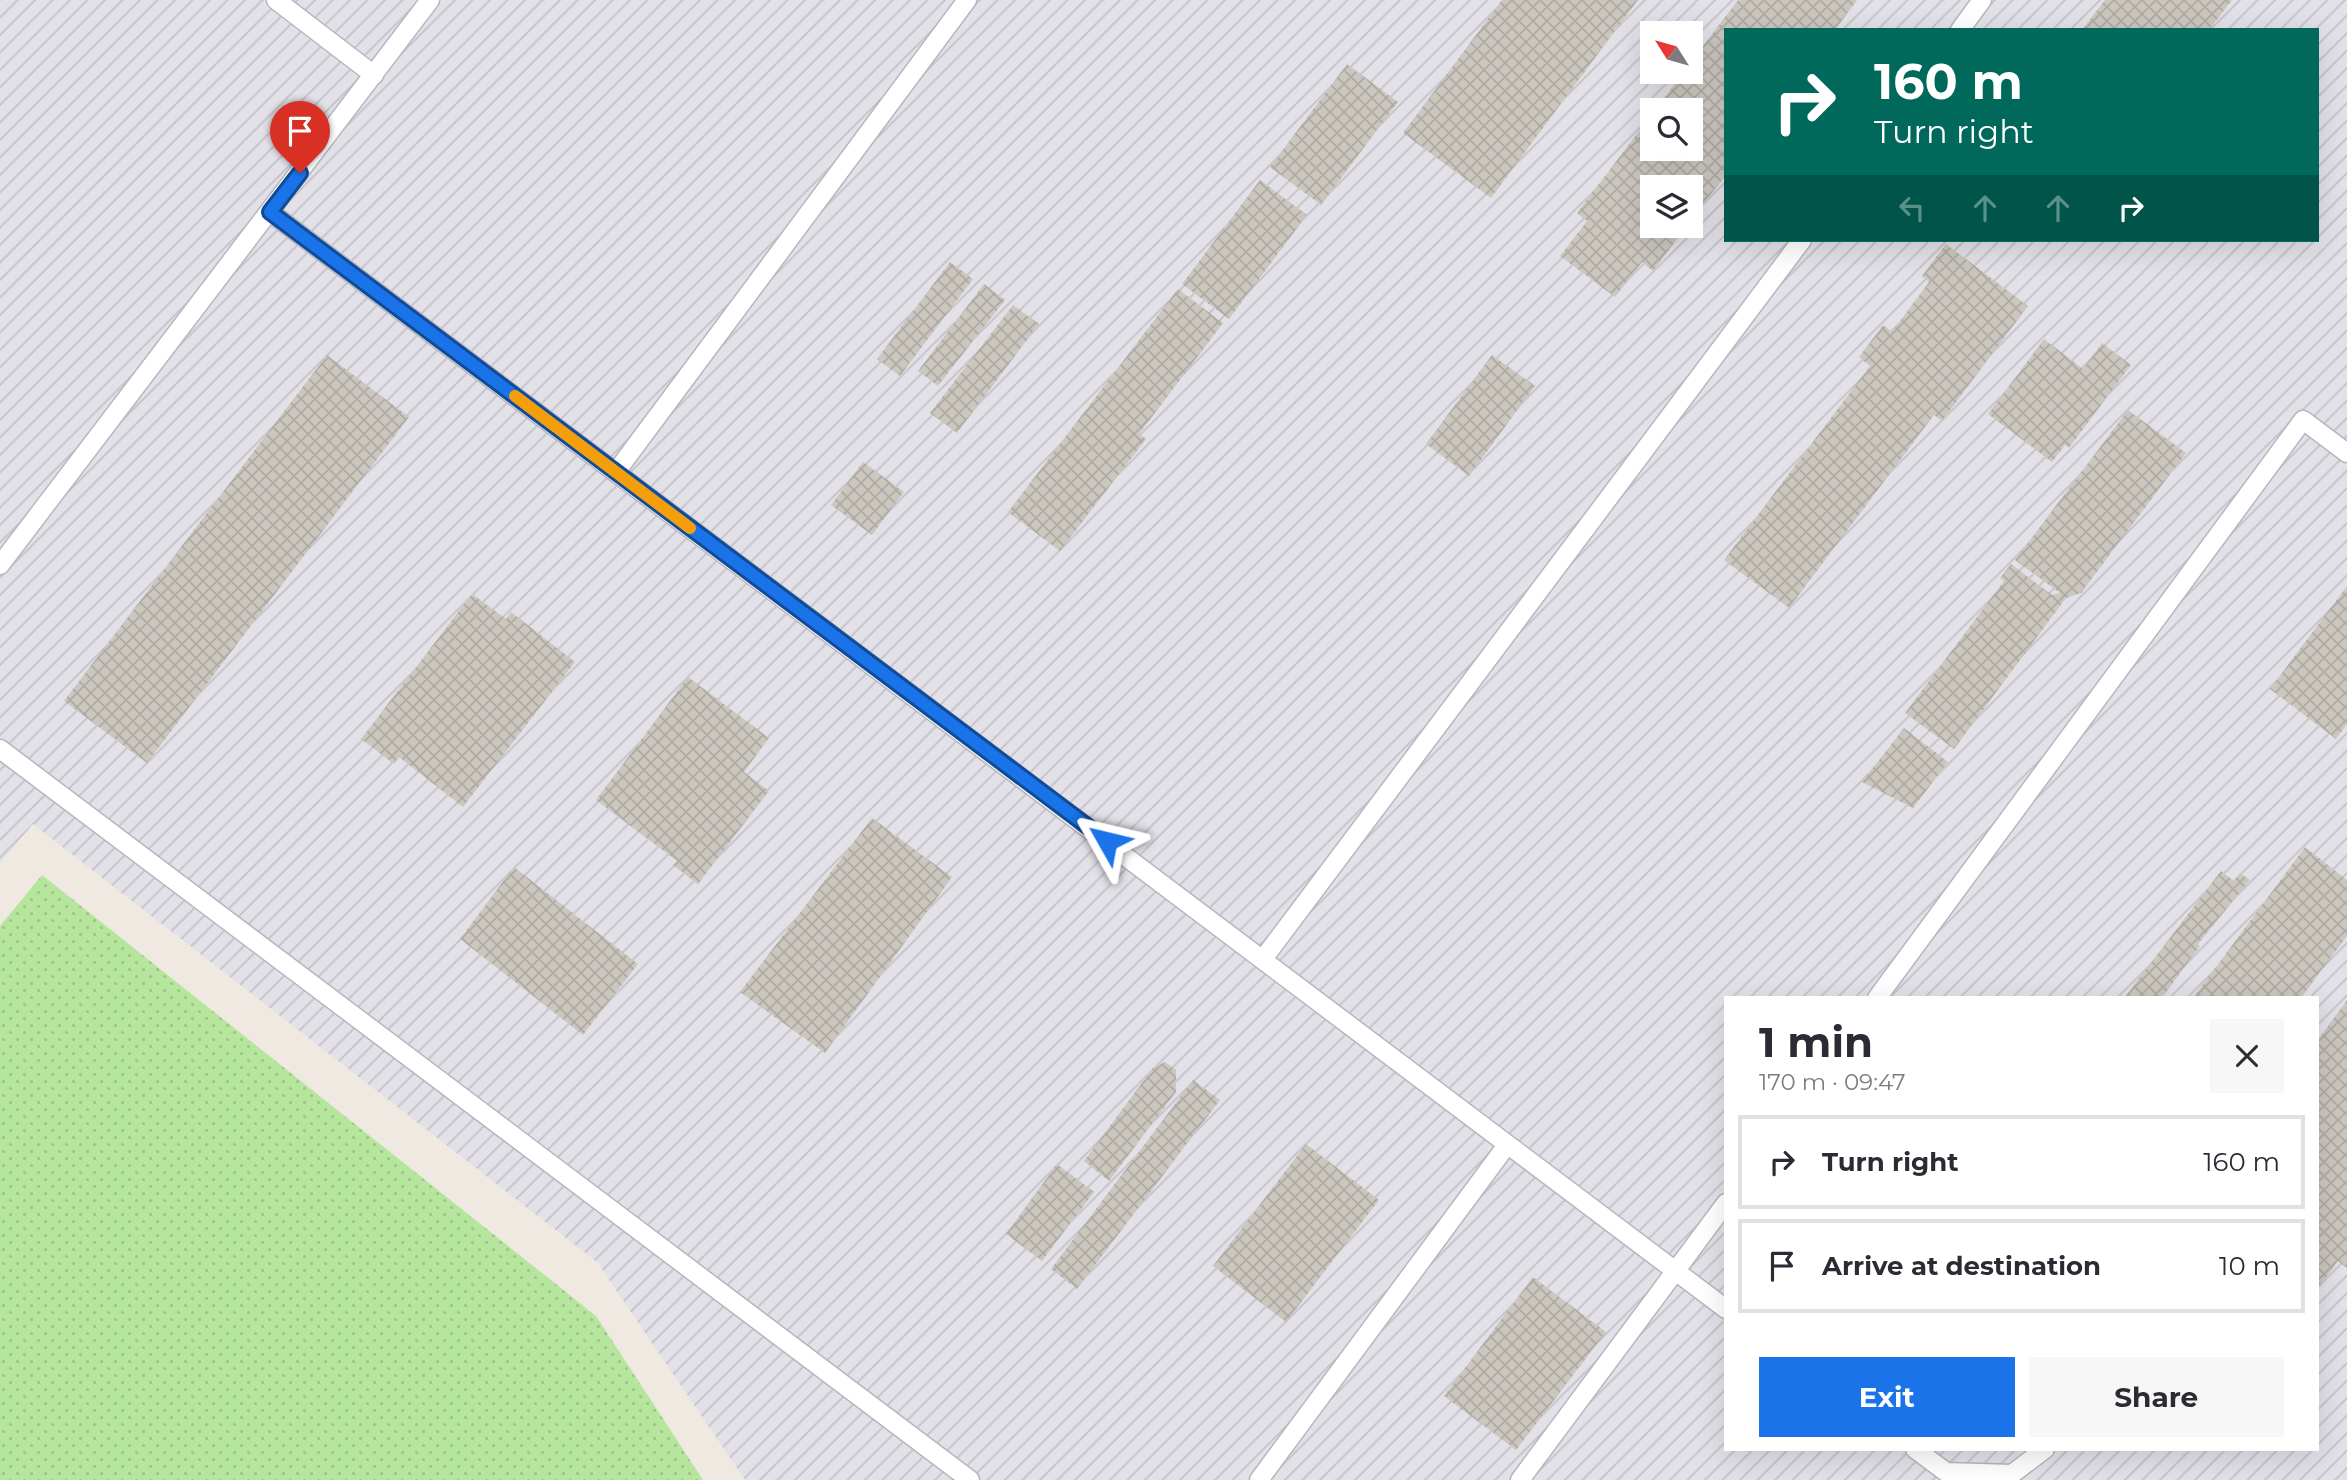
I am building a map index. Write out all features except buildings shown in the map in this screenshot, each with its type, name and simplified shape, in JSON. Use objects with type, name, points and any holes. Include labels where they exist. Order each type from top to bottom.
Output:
[{"type":"lane","points":[[276,0],[374,75]]},
{"type":"lane","points":[[0,565],[430,0]]},
{"type":"lane","points":[[616,472],[967,0]]},
{"type":"lane","points":[[1961,28],[1982,0]]},
{"type":"lane","points":[[270,212],[1724,1308]]},
{"type":"lane","points":[[1263,959],[1801,242]]},
{"type":"lane","points":[[1878,996],[2303,421],[2347,453]]},
{"type":"lane","points":[[0,749],[970,1480]]},
{"type":"lane","points":[[1259,1480],[1507,1145]]},
{"type":"lane","points":[[1520,1480],[1724,1206]]},
{"type":"lane","points":[[1919,1451],[1946,1472],[2012,1474],[2042,1451]]},
{"type":"shaded area","points":[[0,0],[2347,0],[2347,1480],[745,1480],[597,1262],[33,824],[0,863]]},
{"type":"green space","points":[[42,875],[596,1316],[703,1480],[0,1480],[0,926]]},
{"type":"slow traffic","points":[[515,396],[690,528]]},
{"type":"route","points":[[300,173],[270,212],[1107,841]]}]
